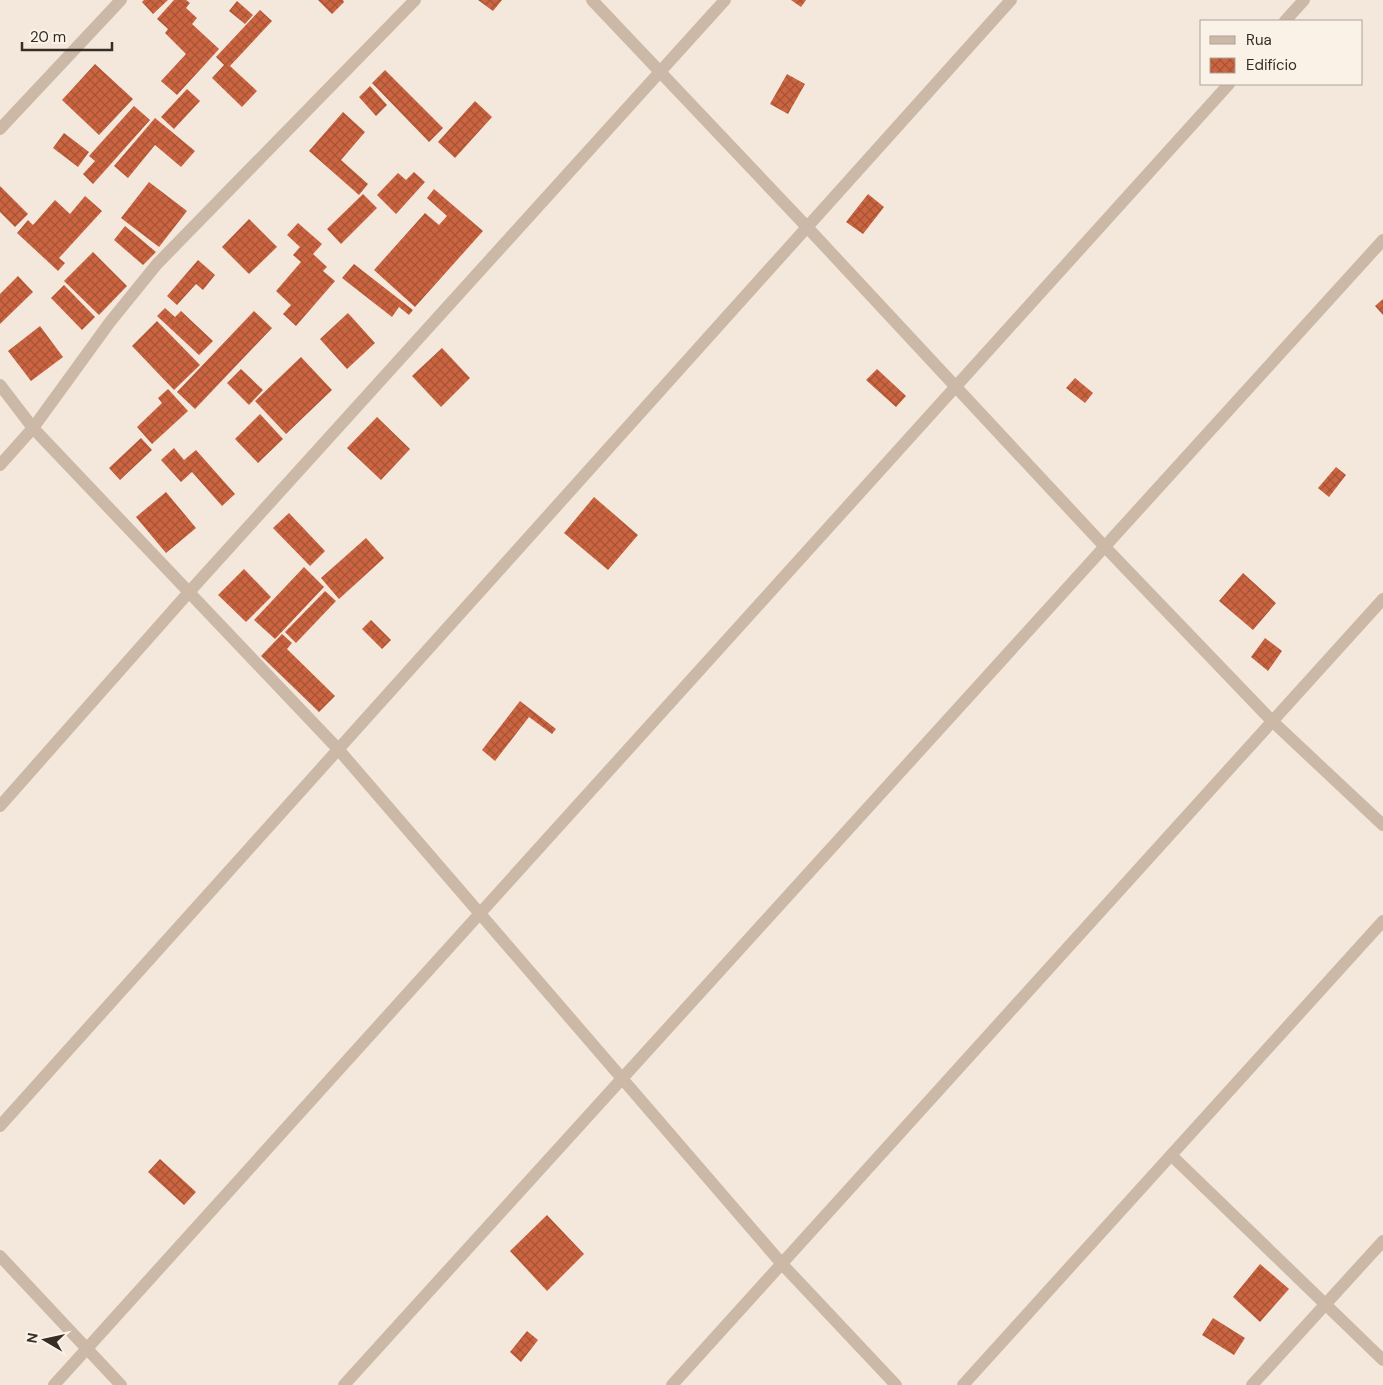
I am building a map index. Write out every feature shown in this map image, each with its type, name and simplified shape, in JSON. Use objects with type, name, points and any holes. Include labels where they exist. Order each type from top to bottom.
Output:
[{"type":"street","points":[[0,130],[121,0]]},
{"type":"street","points":[[0,465],[33,428],[110,322],[157,264],[415,0]]},
{"type":"street","points":[[592,0],[808,227],[955,387],[1272,722],[1383,826]]},
{"type":"street","points":[[0,806],[190,591],[725,0]]},
{"type":"street","points":[[0,1126],[1011,0]]},
{"type":"street","points":[[1286,20],[1304,0]]},
{"type":"street","points":[[54,1385],[1227,85]]},
{"type":"street","points":[[344,1385],[1383,240]]},
{"type":"street","points":[[0,385],[33,428],[190,591],[338,749],[481,912],[782,1264],[896,1385]]},
{"type":"street","points":[[672,1385],[1383,599]]},
{"type":"street","points":[[962,1385],[1383,921]]},
{"type":"street","points":[[1171,1155],[1383,1360]]},
{"type":"street","points":[[1252,1385],[1383,1241]]},
{"type":"street","points":[[0,1256],[121,1385]]},
{"type":"building","points":[[144,0],[168,0],[153,14],[142,2]]},
{"type":"building","points":[[174,0],[186,0],[190,3],[186,8],[197,18],[192,24],[219,49],[177,95],[161,81],[186,54],[165,33],[168,29],[157,19]]},
{"type":"building","points":[[318,0],[343,0],[344,2],[332,14]]},
{"type":"building","points":[[478,0],[502,0],[493,11]]},
{"type":"building","points":[[791,0],[806,0],[801,7]]},
{"type":"building","points":[[237,1],[253,15],[245,24],[229,11]]},
{"type":"building","points":[[260,10],[272,21],[230,66],[257,91],[242,107],[212,78],[224,65],[216,57]]},
{"type":"building","points":[[95,64],[133,99],[99,135],[62,100]]},
{"type":"building","points":[[385,70],[443,128],[429,142],[372,83]]},
{"type":"building","points":[[787,74],[805,84],[788,114],[770,104]]},
{"type":"building","points":[[370,86],[387,105],[376,116],[359,97]]},
{"type":"building","points":[[187,89],[200,101],[174,129],[161,117]]},
{"type":"building","points":[[475,101],[492,117],[455,158],[438,142]]},
{"type":"building","points":[[134,106],[150,120],[93,184],[83,174],[95,161],[89,156]]},
{"type":"building","points":[[343,112],[365,132],[341,160],[368,184],[359,195],[309,151]]},
{"type":"building","points":[[155,118],[195,151],[181,167],[155,145],[128,178],[114,166]]},
{"type":"building","points":[[64,133],[89,152],[78,167],[53,148]]},
{"type":"building","points":[[414,172],[425,182],[396,214],[377,195],[398,173],[406,180]]},
{"type":"building","points":[[149,182],[187,211],[159,247],[121,218]]},
{"type":"building","points":[[0,186],[28,214],[15,227],[0,212]]},
{"type":"building","points":[[434,189],[483,231],[415,307],[374,270],[425,213],[439,225],[447,216],[427,198]]},
{"type":"building","points":[[363,194],[377,208],[341,244],[327,229]]},
{"type":"building","points":[[868,194],[884,207],[863,234],[846,222]]},
{"type":"building","points":[[85,196],[102,211],[59,258],[65,263],[58,271],[17,233],[28,220],[33,225],[55,200],[70,214]]},
{"type":"building","points":[[249,219],[277,247],[249,274],[222,247]]},
{"type":"building","points":[[298,223],[322,244],[313,254],[327,267],[323,271],[335,281],[296,326],[283,314],[291,305],[276,291],[301,262],[293,255],[300,247],[287,235]]},
{"type":"building","points":[[125,226],[156,252],[143,265],[114,240]]},
{"type":"building","points":[[93,252],[127,286],[99,315],[64,281]]},
{"type":"building","points":[[198,260],[215,275],[203,290],[196,284],[177,305],[167,296]]},
{"type":"building","points":[[354,264],[413,310],[409,315],[399,307],[392,317],[342,278]]},
{"type":"building","points":[[18,276],[33,292],[0,324],[0,294]]},
{"type":"building","points":[[64,285],[95,317],[82,330],[51,298]]},
{"type":"building","points":[[1383,299],[1383,315],[1375,306]]},
{"type":"building","points":[[165,308],[175,317],[181,311],[213,341],[199,355],[157,316]]},
{"type":"building","points":[[254,311],[272,328],[195,409],[177,392]]},
{"type":"building","points":[[348,313],[375,343],[347,369],[320,339]]},
{"type":"building","points":[[157,321],[200,365],[174,390],[132,346]]},
{"type":"building","points":[[40,326],[63,357],[31,381],[8,351]]},
{"type":"building","points":[[442,348],[470,378],[441,407],[412,376]]},
{"type":"building","points":[[301,357],[332,390],[286,434],[255,401]]},
{"type":"building","points":[[241,369],[263,390],[249,405],[227,383]]},
{"type":"building","points":[[877,369],[906,396],[896,407],[866,380]]},
{"type":"building","points":[[1075,378],[1093,393],[1085,403],[1066,388]]},
{"type":"building","points":[[168,389],[188,411],[152,444],[137,427],[162,403],[158,398]]},
{"type":"building","points":[[260,414],[283,439],[258,463],[235,439]]},
{"type":"building","points":[[377,417],[410,449],[381,480],[347,448]]},
{"type":"building","points":[[141,438],[152,450],[120,480],[109,468]]},
{"type":"building","points":[[174,448],[184,460],[196,450],[235,494],[222,506],[192,472],[181,482],[161,460]]},
{"type":"building","points":[[1336,467],[1346,475],[1329,497],[1318,488]]},
{"type":"building","points":[[166,492],[196,528],[166,553],[136,517]]},
{"type":"building","points":[[594,497],[638,535],[608,570],[564,533]]},
{"type":"building","points":[[289,513],[325,551],[310,566],[273,528]]},
{"type":"building","points":[[366,538],[384,558],[339,599],[321,578]]},
{"type":"building","points":[[304,567],[324,587],[275,639],[254,620]]},
{"type":"building","points":[[244,569],[271,597],[246,622],[218,595]]},
{"type":"building","points":[[1243,573],[1276,603],[1253,630],[1219,601]]},
{"type":"building","points":[[325,591],[336,601],[296,643],[285,632]]},
{"type":"building","points":[[371,620],[391,640],[382,649],[362,629]]},
{"type":"building","points":[[282,634],[292,643],[287,649],[335,696],[319,712],[261,656]]},
{"type":"building","points":[[1265,638],[1282,651],[1268,671],[1251,657]]},
{"type":"building","points":[[520,701],[556,729],[552,734],[529,717],[495,761],[482,750]]},
{"type":"building","points":[[160,1159],[196,1192],[184,1205],[148,1172]]},
{"type":"building","points":[[547,1215],[584,1254],[547,1291],[510,1251]]},
{"type":"building","points":[[1260,1264],[1289,1289],[1260,1322],[1233,1297]]},
{"type":"building","points":[[1213,1318],[1245,1338],[1234,1355],[1202,1335]]},
{"type":"building","points":[[527,1331],[538,1340],[521,1362],[510,1352]]}]
